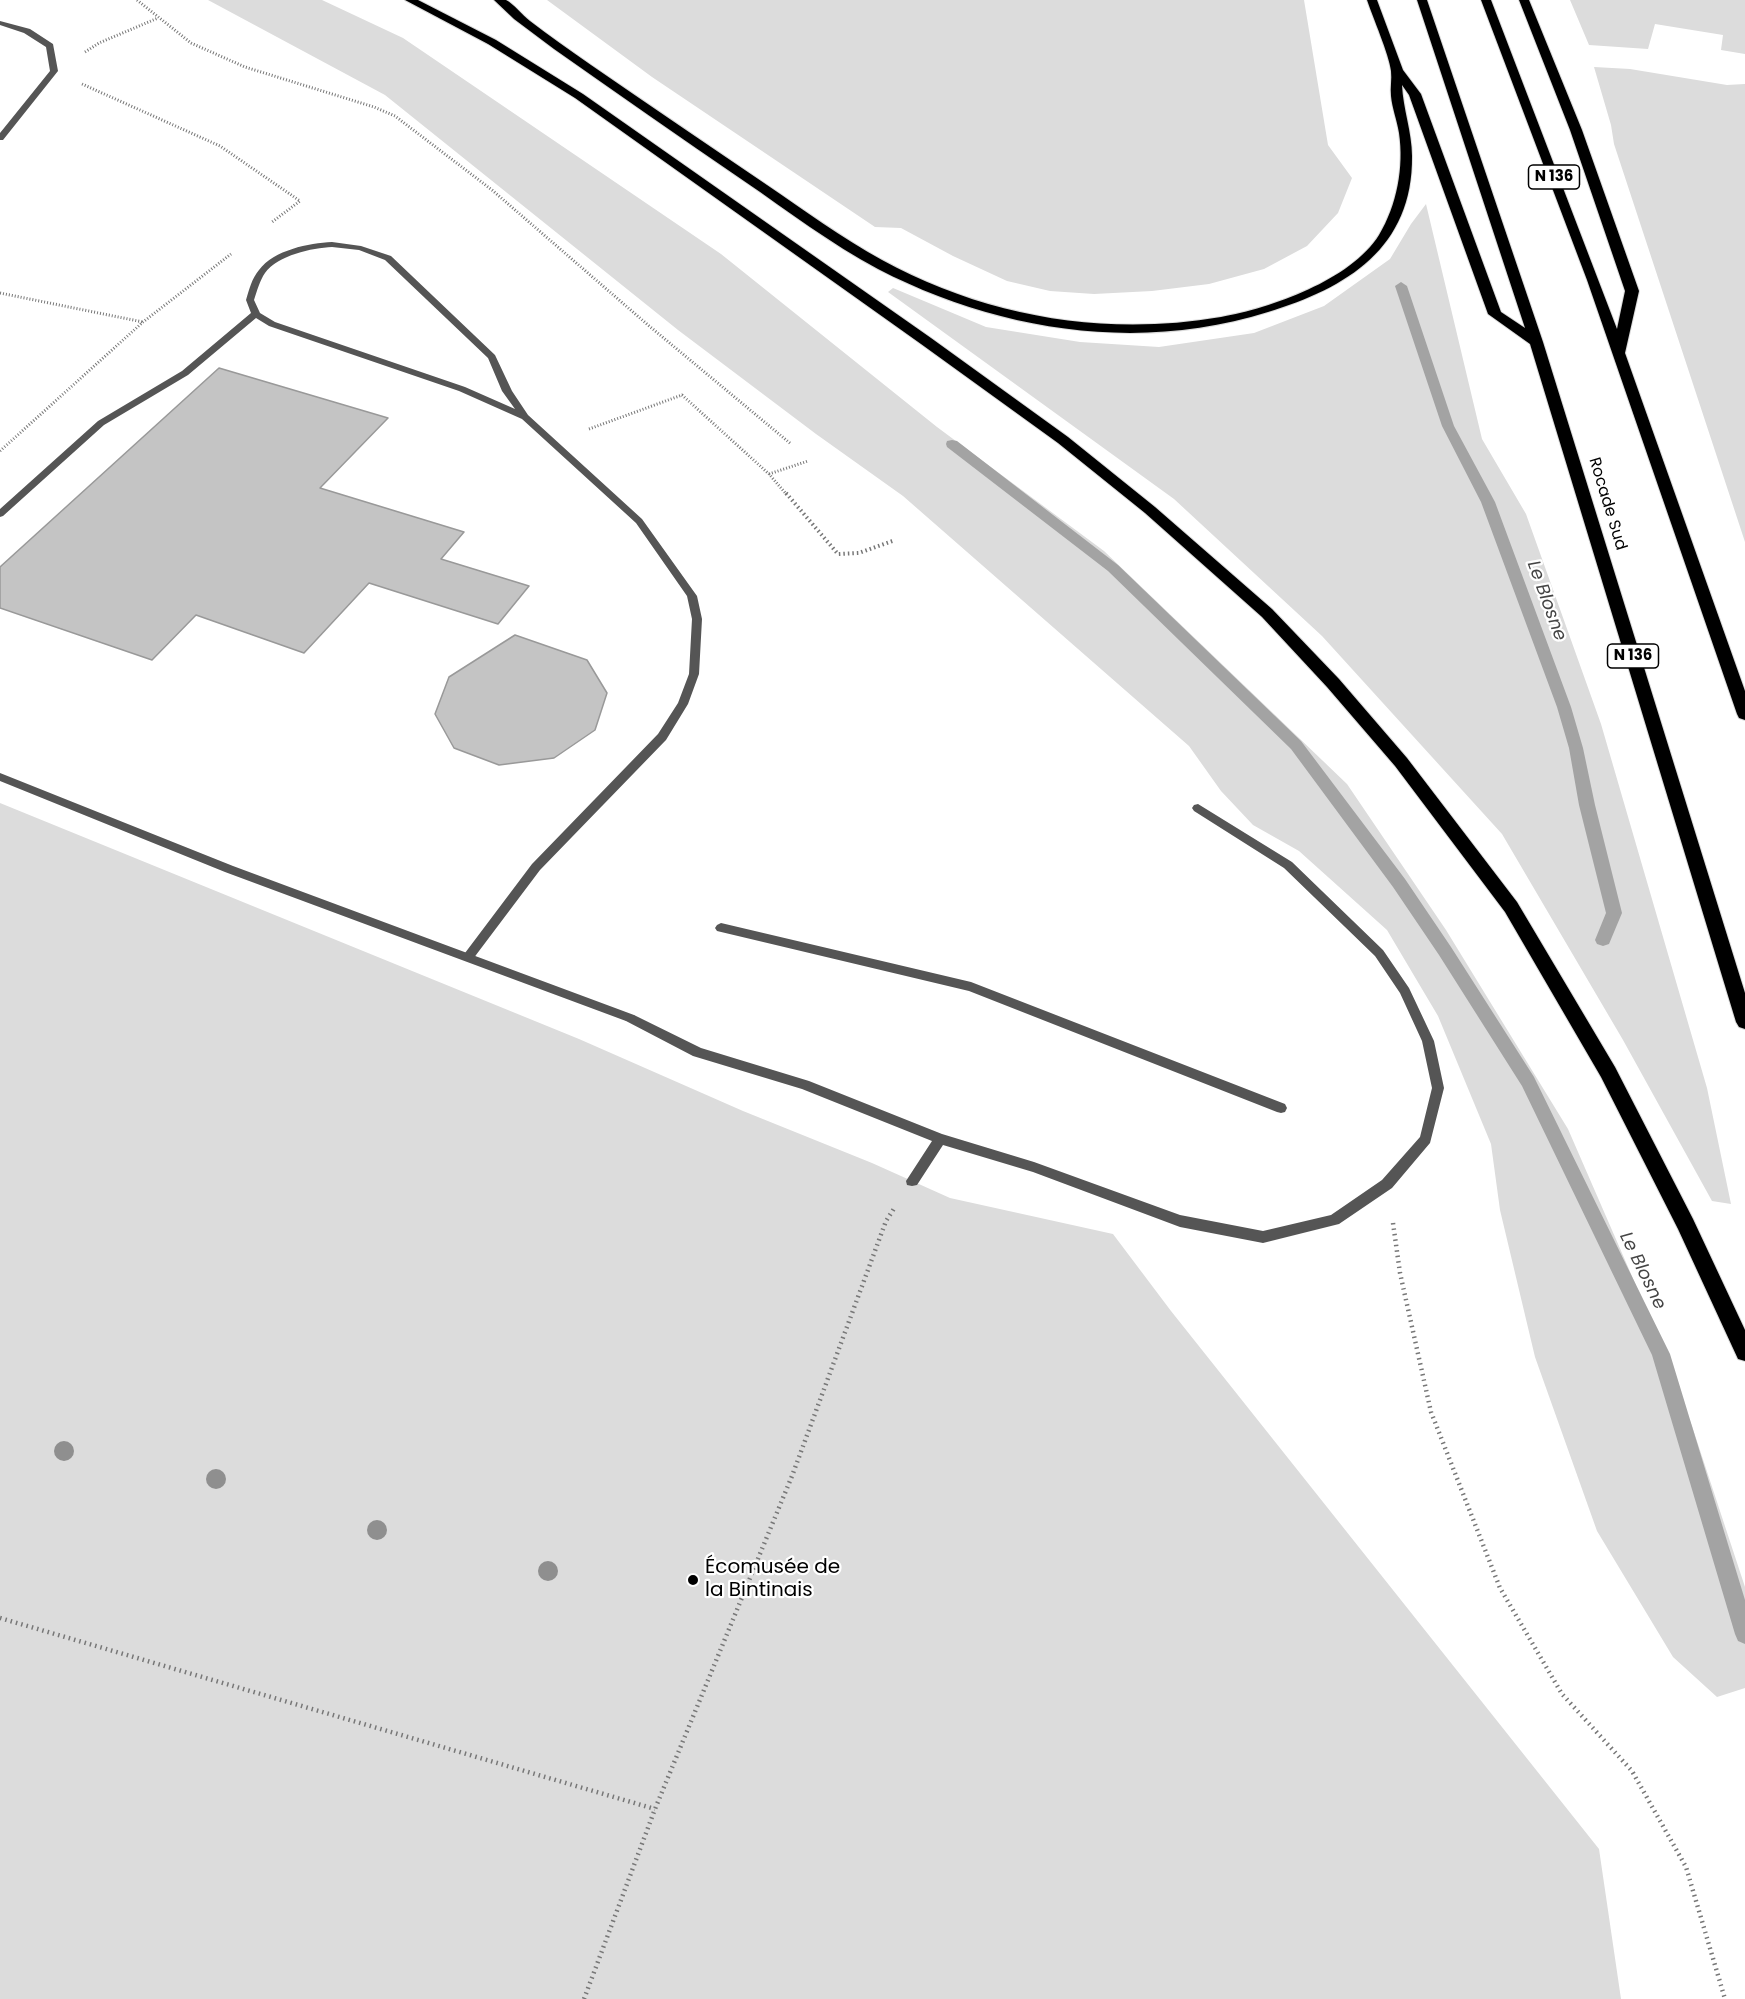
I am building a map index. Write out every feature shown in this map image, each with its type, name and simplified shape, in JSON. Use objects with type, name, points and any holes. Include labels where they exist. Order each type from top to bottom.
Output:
[{"type":"highway","points":[[411,0],[492,42],[579,96],[926,341],[1080,454],[1150,510],[1267,613],[1333,683],[1401,762],[1511,907],[1608,1072],[1686,1225],[1745,1352]]},
{"type":"highway","points":[[499,0],[545,38],[712,154],[891,271],[970,304],[1016,316],[1079,327],[1160,329],[1237,317],[1306,294],[1337,279],[1363,261],[1379,246],[1400,204],[1405,174],[1404,129],[1395,93],[1396,71]]},
{"type":"highway","points":[[1372,0],[1396,71],[1415,94],[1496,314],[1536,342]]},
{"type":"highway","name":"Rocade Sud","points":[[1422,0],[1536,342],[1745,1022]]},
{"type":"highway","name":"N 136","points":[[1486,0],[1593,280],[1745,714]]},
{"type":"highway","points":[[1524,0],[1576,130],[1632,291],[1618,356]]},
{"type":"street","points":[[0,23],[27,31],[50,46],[54,71],[0,138]]},
{"type":"street","points":[[469,956],[536,867],[662,737],[683,704],[694,674],[697,619],[692,596],[639,521],[525,417],[507,391],[492,357],[388,258],[372,250],[353,245],[310,246],[285,255],[264,269],[254,285],[250,300],[256,314],[272,324],[462,389],[525,417]]},
{"type":"street","points":[[0,514],[101,423],[185,373],[256,314]]},
{"type":"street","points":[[0,777],[230,869],[469,956],[630,1018],[697,1052],[805,1085],[940,1139],[1035,1167],[1180,1221],[1263,1238],[1334,1220],[1388,1184],[1426,1139],[1437,1088],[1428,1041],[1405,991],[1379,953],[1288,865],[1198,808]]},
{"type":"street","points":[[721,928],[971,987],[1281,1108]]},
{"type":"street","points":[[912,1181],[940,1139]]},
{"type":"path","points":[[137,0],[191,43],[244,67],[374,106],[395,116],[492,190],[648,325],[791,444]]},
{"type":"path","points":[[54,71],[99,43],[158,18]]},
{"type":"path","points":[[54,71],[220,146],[300,201],[272,222]]},
{"type":"path","points":[[0,451],[143,322],[235,251]]},
{"type":"path","points":[[0,293],[143,322]]},
{"type":"path","points":[[554,443],[682,395],[769,474],[838,554],[859,553],[895,540]]},
{"type":"path","points":[[769,474],[808,461]]},
{"type":"path","points":[[584,1999],[655,1809],[792,1476],[886,1221],[912,1181]]},
{"type":"path","points":[[1388,1184],[1400,1273],[1431,1413],[1500,1588],[1562,1694],[1632,1771],[1686,1867],[1725,1999]]},
{"type":"path","points":[[0,1618],[655,1809]]},
{"type":"shaded area","points":[[208,0],[322,0],[403,38],[721,254],[937,427],[1104,551],[1347,784],[1446,930],[1568,1129],[1635,1283],[1692,1426],[1745,1587],[1745,1688],[1717,1697],[1673,1657],[1597,1531],[1535,1357],[1500,1210],[1491,1144],[1438,1016],[1387,930],[1299,851],[1253,825],[1221,791],[1189,746],[903,496],[678,330],[385,95]]},
{"type":"shaded area","points":[[547,0],[1304,0],[1328,145],[1352,178],[1338,213],[1307,246],[1264,269],[1209,284],[1152,291],[1094,294],[1050,291],[1007,281],[901,228],[875,227],[652,77]]},
{"type":"shaded area","points":[[1570,0],[1745,0],[1745,54],[1721,50],[1723,35],[1655,24],[1648,49],[1589,45]]},
{"type":"shaded area","points":[[1594,67],[1630,69],[1727,85],[1745,84],[1745,542],[1614,144],[1611,125]]},
{"type":"shaded area","points":[[1426,204],[1482,439],[1526,514],[1601,724],[1707,1088],[1731,1204],[1712,1201],[1623,1040],[1502,834],[1322,636],[1174,499],[888,292],[893,288],[986,327],[1080,342],[1159,347],[1254,333],[1324,306],[1390,259]]},
{"type":"shaded area","name":"Écomusée de la Bintinais","points":[[0,803],[579,1039],[950,1198],[1113,1234],[1171,1311],[1599,1849],[1621,1999],[0,1999]]},
{"type":"building","points":[[219,368],[388,418],[320,488],[464,532],[441,559],[529,586],[498,624],[369,583],[304,653],[196,615],[152,660],[0,608],[0,567]]},
{"type":"building","points":[[515,635],[587,660],[607,693],[595,730],[554,758],[499,765],[454,748],[435,714],[449,677]]},
{"type":"waterway","name":"Le Blosne","points":[[1401,286],[1448,426],[1488,502],[1564,707],[1576,748],[1587,805],[1614,913],[1603,940]]},
{"type":"waterway","name":"Le Blosne","points":[[952,444],[1113,568],[1296,745],[1399,883],[1445,951],[1528,1082],[1661,1354],[1745,1634]]},
{"type":"place","name":"Écomusée de la Bintinais","points":[[693,1580]]}]
